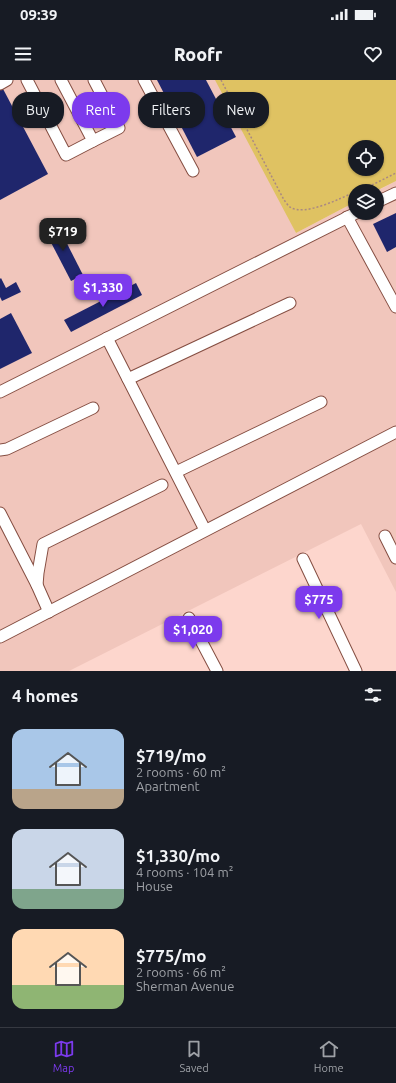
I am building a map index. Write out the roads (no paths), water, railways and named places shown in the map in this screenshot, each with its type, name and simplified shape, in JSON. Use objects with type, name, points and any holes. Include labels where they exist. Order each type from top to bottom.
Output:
[{"type":"street","points":[[0,84],[7,80]]},
{"type":"street","points":[[27,80],[66,155],[119,128],[94,80]]},
{"type":"street","points":[[61,80],[93,141]]},
{"type":"street","points":[[144,80],[193,171]]},
{"type":"street","points":[[384,199],[396,193]]},
{"type":"street","points":[[0,392],[348,217]]},
{"type":"street","points":[[354,220],[396,307]]},
{"type":"street","points":[[128,379],[290,303]]},
{"type":"street","points":[[107,338],[205,530]]},
{"type":"street","points":[[176,472],[321,402]]},
{"type":"street","points":[[0,450],[8,449],[93,408]]},
{"type":"street","points":[[0,637],[396,432]]},
{"type":"street","points":[[37,585],[43,544],[162,485]]},
{"type":"street","points":[[0,513],[37,585],[49,612]]},
{"type":"street","points":[[385,536],[396,558]]},
{"type":"street","points":[[303,560],[356,671]]},
{"type":"street","points":[[189,618],[217,671]]}]
